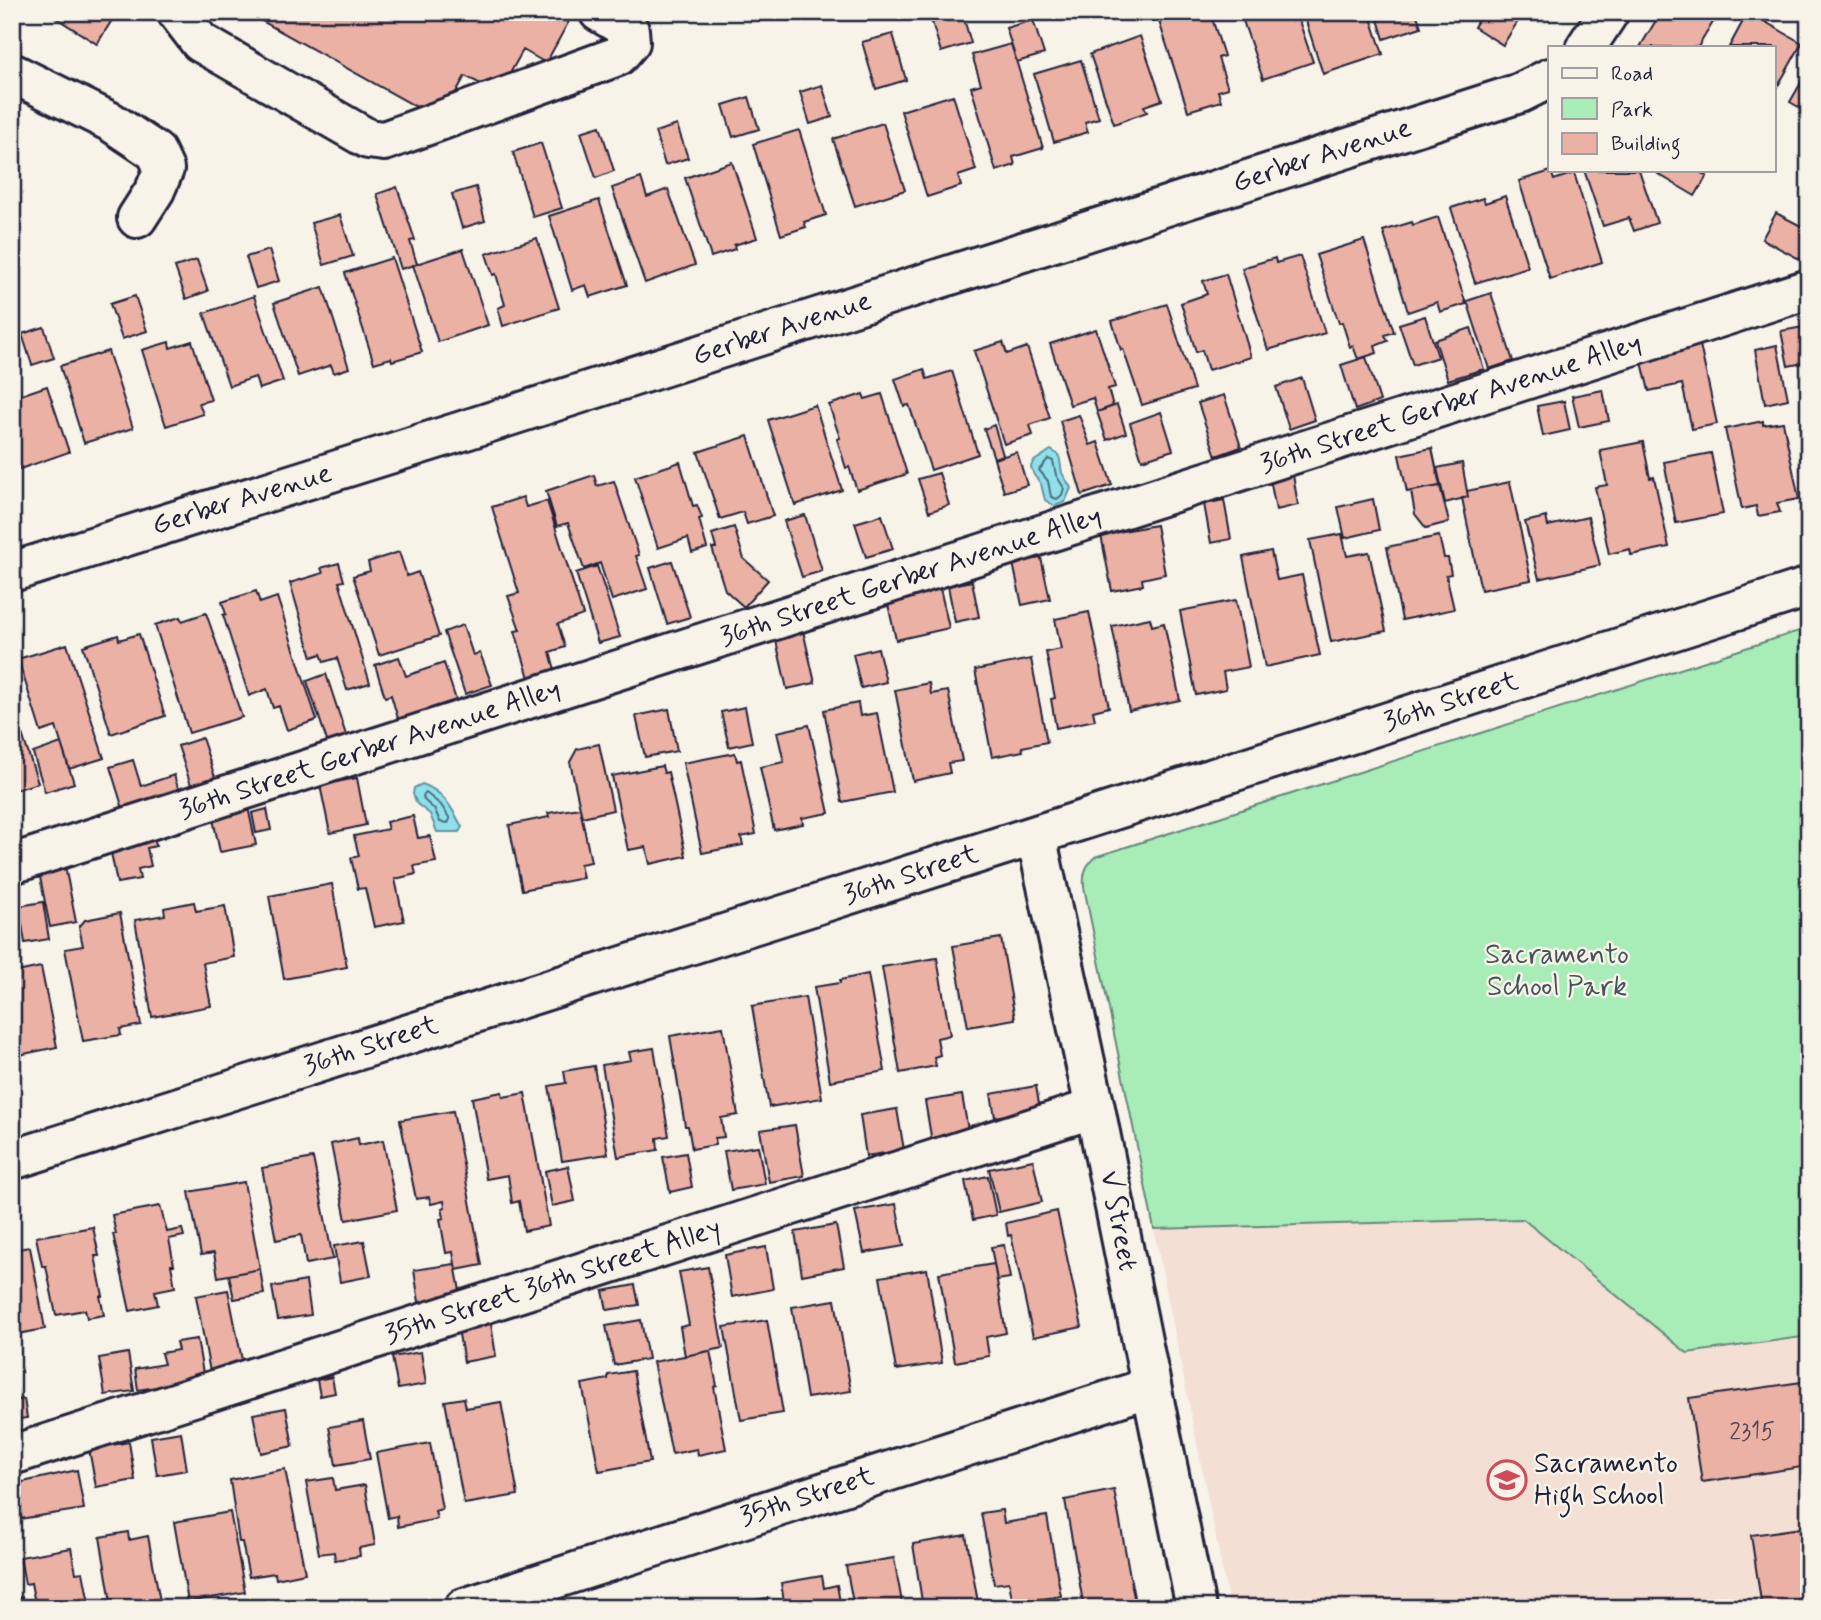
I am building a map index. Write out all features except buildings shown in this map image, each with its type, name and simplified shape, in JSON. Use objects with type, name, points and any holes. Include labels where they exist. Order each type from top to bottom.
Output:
[{"type":"street","points":[[177,12],[200,42],[368,139],[384,141],[618,57],[631,42],[629,30],[599,12]]},
{"type":"street","points":[[1587,46],[1609,12]]},
{"type":"street","points":[[12,73],[111,122],[156,152],[164,169],[155,190],[137,218]]},
{"type":"street","name":"Gerber Avenue","points":[[12,572],[1520,93],[1548,79]]},
{"type":"street","name":"36th Street Gerber Avenue Alley","points":[[12,864],[1809,289]]},
{"type":"street","name":"36th Street","points":[[12,1160],[1809,587]]},
{"type":"street","name":"V Street","points":[[1036,835],[1095,1108],[1196,1608]]},
{"type":"street","name":"35th Street 36th Street Alley","points":[[12,1455],[1095,1108]]},
{"type":"street","name":"35th Street","points":[[464,1608],[1151,1387]]},
{"type":"shaded area","name":"Sacramento High School","points":[[1523,1219],[1687,1353],[1809,1336],[1809,1608],[1230,1608],[1154,1229]]},
{"type":"green space","name":"Sacramento School Park","points":[[1808,628],[1809,1336],[1687,1353],[1523,1219],[1154,1229],[1084,887],[1085,870],[1095,857]]},
{"type":"water","points":[[1051,450],[1059,455],[1062,473],[1071,488],[1065,502],[1055,506],[1045,500],[1041,484],[1031,467],[1033,462]]},
{"type":"water","points":[[422,784],[436,791],[446,801],[462,827],[459,832],[437,832],[430,814],[417,804],[413,794],[414,788]]},
{"type":"place","name":"Sacramento High School","points":[[1507,1480]]}]
